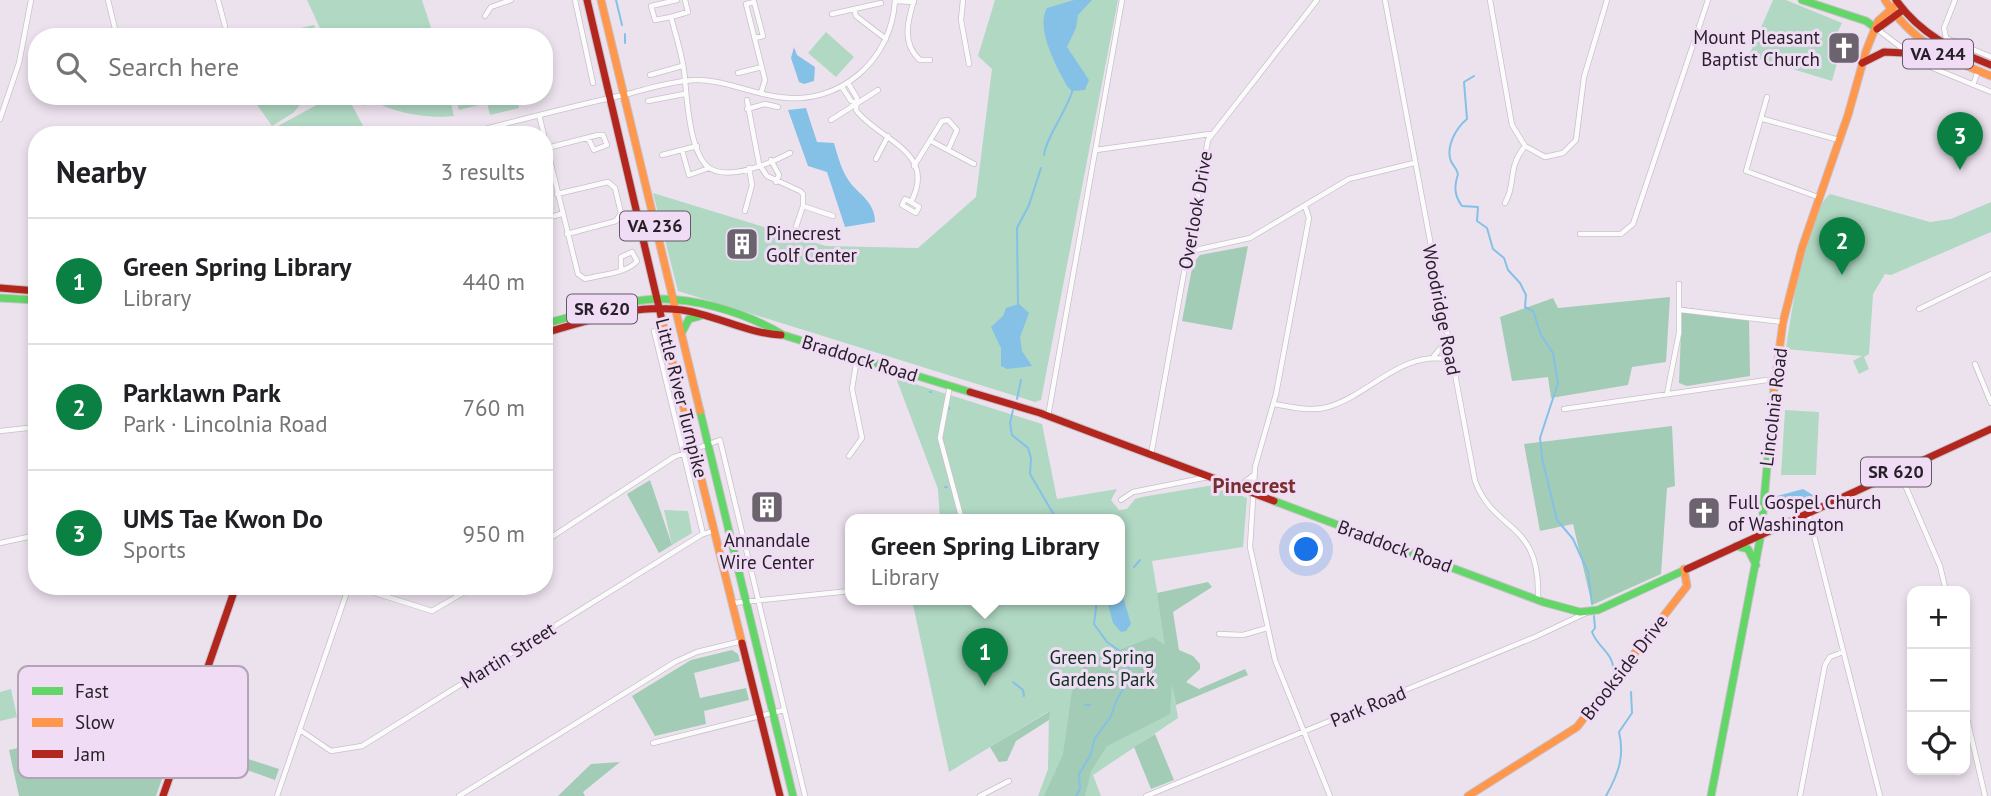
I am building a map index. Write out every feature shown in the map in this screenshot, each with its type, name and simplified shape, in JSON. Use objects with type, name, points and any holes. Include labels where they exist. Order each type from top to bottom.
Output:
[{"type":"main road","name":"Little River Turnpike","points":[[587,0],[659,308],[780,796]]},
{"type":"main road","name":"Little River Turnpike","points":[[601,0],[793,796]]},
{"type":"main road","points":[[1802,0],[1866,21],[1877,29]]},
{"type":"main road","name":"VA 244","points":[[1885,0],[1893,13],[1928,48],[1991,76]]},
{"type":"main road","name":"Lincolnia Road","points":[[1711,796],[1761,534],[1774,379],[1783,322],[1818,197],[1839,140],[1862,63],[1878,21],[1893,13],[1899,4]]},
{"type":"main road","name":"VA 244","points":[[1899,4],[1937,43],[1991,65]]},
{"type":"main road","points":[[1862,63],[1884,52],[1905,53]]},
{"type":"main road","points":[[0,288],[28,290]]},
{"type":"main road","points":[[0,298],[28,300]]},
{"type":"main road","name":"Braddock Road","points":[[553,322],[622,304],[657,299],[673,300],[763,323],[783,335],[1048,417],[1538,600],[1570,611],[1589,612]]},
{"type":"main road","name":"Braddock Road","points":[[553,331],[622,312],[659,308],[709,316],[768,335],[783,335]]},
{"type":"main road","points":[[682,341],[686,321],[696,316],[709,316]]},
{"type":"main road","name":"SR 620","points":[[1589,612],[1991,429]]},
{"type":"main road","points":[[1727,549],[1745,547],[1751,552],[1756,565]]},
{"type":"main road","name":"Brookside Drive","points":[[1468,796],[1584,720],[1687,586],[1684,569]]},
{"type":"main road","points":[[208,666],[233,595]]},
{"type":"main road","points":[[163,796],[169,778]]},
{"type":"street","points":[[0,119],[19,64],[31,0]]},
{"type":"street","points":[[108,0],[115,28]]},
{"type":"street","points":[[218,0],[225,26]]},
{"type":"street","points":[[485,16],[491,7],[511,0]]},
{"type":"street","points":[[575,0],[593,83]]},
{"type":"street","points":[[677,0],[651,6],[655,20],[688,12],[685,0]]},
{"type":"street","points":[[963,0],[961,20],[969,64]]},
{"type":"street","points":[[1048,417],[1122,0]]},
{"type":"street","name":"Overlook Drive","points":[[1150,456],[1211,134],[1317,0]]},
{"type":"street","name":"Woodridge Road","points":[[1385,0],[1475,481],[1486,502],[1519,531],[1529,546],[1538,578],[1538,600]]},
{"type":"street","points":[[1490,0],[1512,125],[1525,146],[1541,156],[1551,157],[1573,145],[1578,133],[1586,70],[1608,0]]},
{"type":"street","points":[[1580,234],[1621,234],[1633,224],[1708,0]]},
{"type":"street","points":[[1955,0],[1944,35],[1949,40],[1991,57]]},
{"type":"street","points":[[496,126],[686,80],[715,81],[761,93],[806,98],[842,87],[868,66],[886,39],[895,1],[914,1],[907,20],[908,38],[920,60],[930,60]]},
{"type":"street","points":[[755,38],[763,36],[754,2],[746,4],[765,80],[761,93]]},
{"type":"street","points":[[832,14],[881,3]]},
{"type":"street","points":[[854,9],[856,16],[886,39]]},
{"type":"street","points":[[671,17],[686,80],[684,94],[700,158],[709,168]]},
{"type":"street","points":[[582,32],[594,29]]},
{"type":"street","points":[[1877,29],[1905,53],[1991,92]]},
{"type":"street","points":[[650,75],[682,66]]},
{"type":"street","points":[[738,73],[762,67]]},
{"type":"street","points":[[1973,85],[1978,71]]},
{"type":"street","points":[[848,83],[857,98],[856,110],[864,121],[899,143],[915,166],[918,188],[911,202]]},
{"type":"street","points":[[842,87],[851,101],[856,103]]},
{"type":"street","points":[[831,120],[878,90]]},
{"type":"street","points":[[648,101],[684,94]]},
{"type":"street","points":[[1767,97],[1746,172],[1818,197]]},
{"type":"street","points":[[747,100],[759,164],[767,176],[803,194],[803,206],[796,227]]},
{"type":"street","points":[[747,109],[765,104],[778,107]]},
{"type":"street","points":[[539,115],[542,126]]},
{"type":"street","points":[[1763,119],[1839,140]]},
{"type":"street","points":[[915,166],[942,121],[948,120],[957,130],[947,150]]},
{"type":"street","points":[[1096,150],[1211,134]]},
{"type":"street","points":[[553,147],[588,138],[603,135],[607,145],[594,150],[588,138]]},
{"type":"street","points":[[876,159],[888,136]]},
{"type":"street","points":[[931,141],[974,164]]},
{"type":"street","points":[[662,155],[697,146]]},
{"type":"street","points":[[1505,203],[1510,192],[1511,168],[1525,146]]},
{"type":"street","points":[[682,150],[689,175],[709,168],[729,172],[749,168],[790,153]]},
{"type":"street","points":[[771,160],[779,175],[776,182]]},
{"type":"street","points":[[1187,252],[1250,238],[1349,178],[1414,163]]},
{"type":"street","points":[[745,211],[751,185],[749,168]]},
{"type":"street","points":[[553,176],[578,274],[584,279],[621,269],[636,264],[637,258],[632,252],[621,257],[621,269]]},
{"type":"street","points":[[557,194],[608,182],[615,188],[621,213],[616,221],[567,234]]},
{"type":"street","points":[[803,206],[833,216]]},
{"type":"street","points":[[1306,206],[1309,218],[1274,404],[1258,453],[1250,547],[1279,674],[1331,796]]},
{"type":"street","points":[[553,216],[561,214]]},
{"type":"street","points":[[1919,309],[1991,274]]},
{"type":"street","points":[[1667,394],[1676,355],[1681,310],[1679,284]]},
{"type":"street","points":[[1681,310],[1783,322]]},
{"type":"street","points":[[654,331],[703,534]]},
{"type":"street","points":[[1433,357],[1448,339]]},
{"type":"street","points":[[658,347],[668,344]]},
{"type":"street","points":[[1274,404],[1303,409],[1328,407],[1395,369],[1433,357],[1452,360]]},
{"type":"street","points":[[849,456],[862,438],[852,389],[857,358]]},
{"type":"street","points":[[1975,364],[1991,403]]},
{"type":"street","points":[[1564,409],[1774,379]]},
{"type":"street","points":[[951,385],[940,438],[960,514]]},
{"type":"street","points":[[673,410],[684,404]]},
{"type":"street","points":[[0,431],[28,428]]},
{"type":"street","points":[[553,536],[684,453],[720,440],[805,796]]},
{"type":"street","points":[[1899,471],[1940,566],[1945,586]]},
{"type":"street","points":[[690,477],[701,472]]},
{"type":"street","points":[[1237,488],[1255,474]]},
{"type":"street","points":[[1121,500],[1133,492],[1208,477]]},
{"type":"street","points":[[720,497],[733,494]]},
{"type":"street","points":[[696,503],[708,501]]},
{"type":"street","points":[[1808,512],[1880,796]]},
{"type":"street","name":"Martin Street","points":[[300,730],[331,751],[362,746],[703,534],[715,530]]},
{"type":"street","points":[[0,543],[28,537]]},
{"type":"street","points":[[733,603],[845,591]]},
{"type":"street","points":[[277,796],[348,595]]},
{"type":"street","points":[[380,595],[432,611],[460,595]]},
{"type":"street","name":"Park Road","points":[[1146,796],[1589,612]]},
{"type":"street","points":[[1219,634],[1243,635],[1267,628]]},
{"type":"street","points":[[459,796],[675,662],[697,652],[742,641]]},
{"type":"street","points":[[1800,796],[1825,665],[1830,657],[1843,652]]},
{"type":"street","points":[[653,743],[785,710]]},
{"type":"street","points":[[1965,712],[1985,796]]},
{"type":"street","points":[[980,796],[1009,781]]},
{"type":"green space","points":[[307,0],[422,0],[431,28],[320,28]]},
{"type":"green space","points":[[995,0],[1118,0],[1041,400],[1035,402],[678,291],[653,193],[826,246],[918,248],[976,197],[992,69],[978,56]]},
{"type":"green space","points":[[1773,0],[1786,0],[1842,23],[1831,46],[1831,56],[1837,63],[1832,81],[1757,58],[1750,53]]},
{"type":"green space","points":[[826,32],[854,57],[836,77],[808,53]]},
{"type":"green space","points":[[257,105],[300,105],[293,113],[272,126]]},
{"type":"green space","points":[[316,105],[352,105],[363,126],[278,126]]},
{"type":"green space","points":[[383,105],[451,105],[454,116],[433,117]]},
{"type":"green space","points":[[458,105],[479,105],[459,110]]},
{"type":"green space","points":[[488,105],[518,105],[519,108],[490,115]]},
{"type":"green space","points":[[1830,194],[1930,222],[1951,219],[1991,202],[1991,232],[1891,275],[1885,274],[1873,294],[1869,354],[1864,357],[1869,369],[1859,374],[1853,361],[1862,356],[1786,349],[1806,243],[1821,205]]},
{"type":"green space","points":[[1248,246],[1232,330],[1182,321],[1193,263],[1200,255]]},
{"type":"green space","points":[[1670,297],[1666,362],[1632,367],[1628,385],[1551,398],[1548,377],[1512,381],[1500,317],[1553,298],[1558,308]]},
{"type":"green space","points":[[1682,307],[1749,317],[1750,376],[1687,386],[1679,383]]},
{"type":"green space","name":"Green Spring Gardens Park","points":[[896,378],[1042,424],[1057,499],[1117,489],[1111,500],[1119,510],[1127,509],[1135,499],[1142,497],[1214,485],[1247,498],[1243,547],[1152,561],[1178,718],[1093,775],[1101,796],[1038,796],[1048,769],[1049,711],[949,772],[913,605],[1125,605],[1125,514],[940,514],[938,489]]},
{"type":"green space","points":[[1785,410],[1819,412],[1816,475],[1781,475]]},
{"type":"green space","points":[[1672,426],[1675,486],[1667,488],[1661,574],[1592,605],[1573,524],[1540,531],[1524,444]]},
{"type":"green space","points":[[650,480],[672,545],[659,553],[627,494]]},
{"type":"green space","points":[[664,510],[688,511],[692,533],[672,545]]},
{"type":"green space","points":[[1208,582],[1212,587],[1173,612],[1179,650],[1193,656],[1200,664],[1200,669],[1186,682],[1199,689],[1245,669],[1248,675],[1176,705],[1172,684],[1170,714],[1107,746],[1091,771],[1085,796],[1044,796],[1063,755],[1072,691],[1087,662],[1153,637],[1165,645],[1157,593]]},
{"type":"green space","points":[[732,650],[738,654],[740,661],[694,673],[700,698],[746,688],[749,700],[704,711],[706,724],[655,736],[632,696],[691,660]]},
{"type":"green space","points":[[11,689],[17,717],[0,721],[0,692]]},
{"type":"green space","points":[[1050,711],[1049,720],[1016,741],[1007,761],[999,762],[990,747]]},
{"type":"green space","points":[[1155,734],[1174,780],[1151,789],[1134,747]]},
{"type":"green space","points":[[18,748],[18,778],[162,778],[156,796],[19,796],[9,750]]},
{"type":"green space","points":[[248,759],[279,769],[275,780],[248,770]]},
{"type":"green space","points":[[620,762],[583,792],[585,796],[558,796],[591,764]]},
{"type":"water","points":[[1074,0],[1092,0],[1078,15],[1076,28],[1067,47],[1089,80],[1085,90],[1072,91],[1053,59],[1045,37],[1044,17],[1047,8]]},
{"type":"water","points":[[794,47],[797,55],[815,67],[814,81],[804,84],[799,82],[791,58]]},
{"type":"water","points":[[806,108],[817,142],[834,143],[846,175],[870,205],[875,222],[845,227],[827,172],[808,166],[788,110]]},
{"type":"water","points":[[1019,304],[1029,313],[1020,337],[1022,351],[1032,366],[1007,369],[1001,366],[1001,348],[991,327],[1003,316],[1006,308]]},
{"type":"water","points":[[1803,489],[1818,498],[1785,511],[1773,497]]},
{"type":"water","points":[[1125,604],[1131,624],[1126,631],[1121,632],[1113,623],[1108,605]]},
{"type":"waterway","points":[[616,0],[622,25]]},
{"type":"waterway","points":[[625,34],[625,43]]},
{"type":"waterway","points":[[1474,76],[1464,82],[1467,119],[1456,131],[1449,153],[1458,174],[1456,194],[1462,206],[1478,207],[1477,221],[1487,228],[1493,249],[1504,258],[1508,270],[1520,283],[1526,295],[1525,307],[1533,311],[1541,335],[1553,353],[1558,383],[1540,438],[1542,458],[1557,520],[1573,539],[1588,572],[1592,604]]},
{"type":"waterway","points":[[1044,155],[1073,89]]},
{"type":"waterway","points":[[1018,307],[1017,228],[1029,205],[1041,168]]},
{"type":"waterway","points":[[1017,399],[1021,380]]},
{"type":"waterway","points":[[1013,410],[1010,423],[1012,435],[1028,448],[1031,458],[1030,474],[1053,514]]},
{"type":"waterway","points":[[1134,567],[1140,560]]},
{"type":"waterway","points":[[1076,796],[1080,789],[1079,774],[1090,756],[1095,738],[1110,718],[1117,699],[1130,678],[1127,656],[1107,642],[1094,624],[1096,605]]},
{"type":"waterway","points":[[1594,616],[1595,628],[1592,632],[1612,661],[1614,675]]},
{"type":"waterway","points":[[1013,682],[1023,690],[1024,696]]},
{"type":"waterway","points":[[1606,796],[1619,765],[1619,732],[1632,713],[1631,692]]},
{"type":"waterway","points":[[1085,705],[1090,705]]},
{"type":"traffic: fast","points":[[1802,0],[1866,21],[1877,29]]},
{"type":"traffic: fast","points":[[0,298],[28,300]]},
{"type":"traffic: fast","points":[[553,322],[644,300],[698,303],[734,312],[783,335],[970,392]]},
{"type":"traffic: fast","points":[[682,332],[689,319],[700,316]]},
{"type":"traffic: fast","points":[[1711,796],[1761,534],[1774,389]]},
{"type":"traffic: fast","points":[[700,411],[793,796]]},
{"type":"traffic: fast","points":[[1274,501],[1543,602],[1580,612],[1598,610],[1687,569]]},
{"type":"traffic: fast","points":[[1736,546],[1748,549],[1756,565]]},
{"type":"traffic: slow","points":[[601,0],[700,411]]},
{"type":"traffic: slow","points":[[1885,0],[1906,27],[1919,38],[1960,63],[1991,76]]},
{"type":"traffic: slow","points":[[1774,389],[1783,322],[1802,248],[1848,115],[1866,51],[1878,21],[1898,3]]},
{"type":"traffic: slow","points":[[661,316],[742,643]]},
{"type":"traffic: slow","points":[[1468,796],[1577,727],[1687,586],[1684,569]]},
{"type":"traffic: jam","points":[[587,0],[661,316]]},
{"type":"traffic: jam","points":[[1896,0],[1905,12],[1938,40],[1991,65]]},
{"type":"traffic: jam","points":[[1877,29],[1903,10]]},
{"type":"traffic: jam","points":[[1862,63],[1884,52],[1905,53]]},
{"type":"traffic: jam","points":[[0,288],[28,290]]},
{"type":"traffic: jam","points":[[553,330],[612,314],[664,308],[695,312],[756,331],[781,335]]},
{"type":"traffic: jam","points":[[970,392],[1040,413],[1274,501]]},
{"type":"traffic: jam","points":[[1687,569],[1991,429]]},
{"type":"traffic: jam","points":[[208,666],[233,595]]},
{"type":"traffic: jam","points":[[742,643],[780,796]]},
{"type":"traffic: jam","points":[[163,796],[169,778]]},
{"type":"place","name":"Mount Pleasant Baptist Church","points":[[1844,48]]},
{"type":"place","name":"UMS Tae Kwon Do","points":[[1960,170]]},
{"type":"place","name":"Pinecrest Golf Center","points":[[742,244]]},
{"type":"place","name":"Parklawn Park","points":[[1842,275]]},
{"type":"place","name":"Annandale Wire Center","points":[[767,507]]},
{"type":"place","name":"Full Gospel Church of Washington","points":[[1704,513]]},
{"type":"place","name":"Green Spring Library","points":[[985,686]]},
{"type":"district","name":"Pinecrest","points":[[1254,486]]}]
